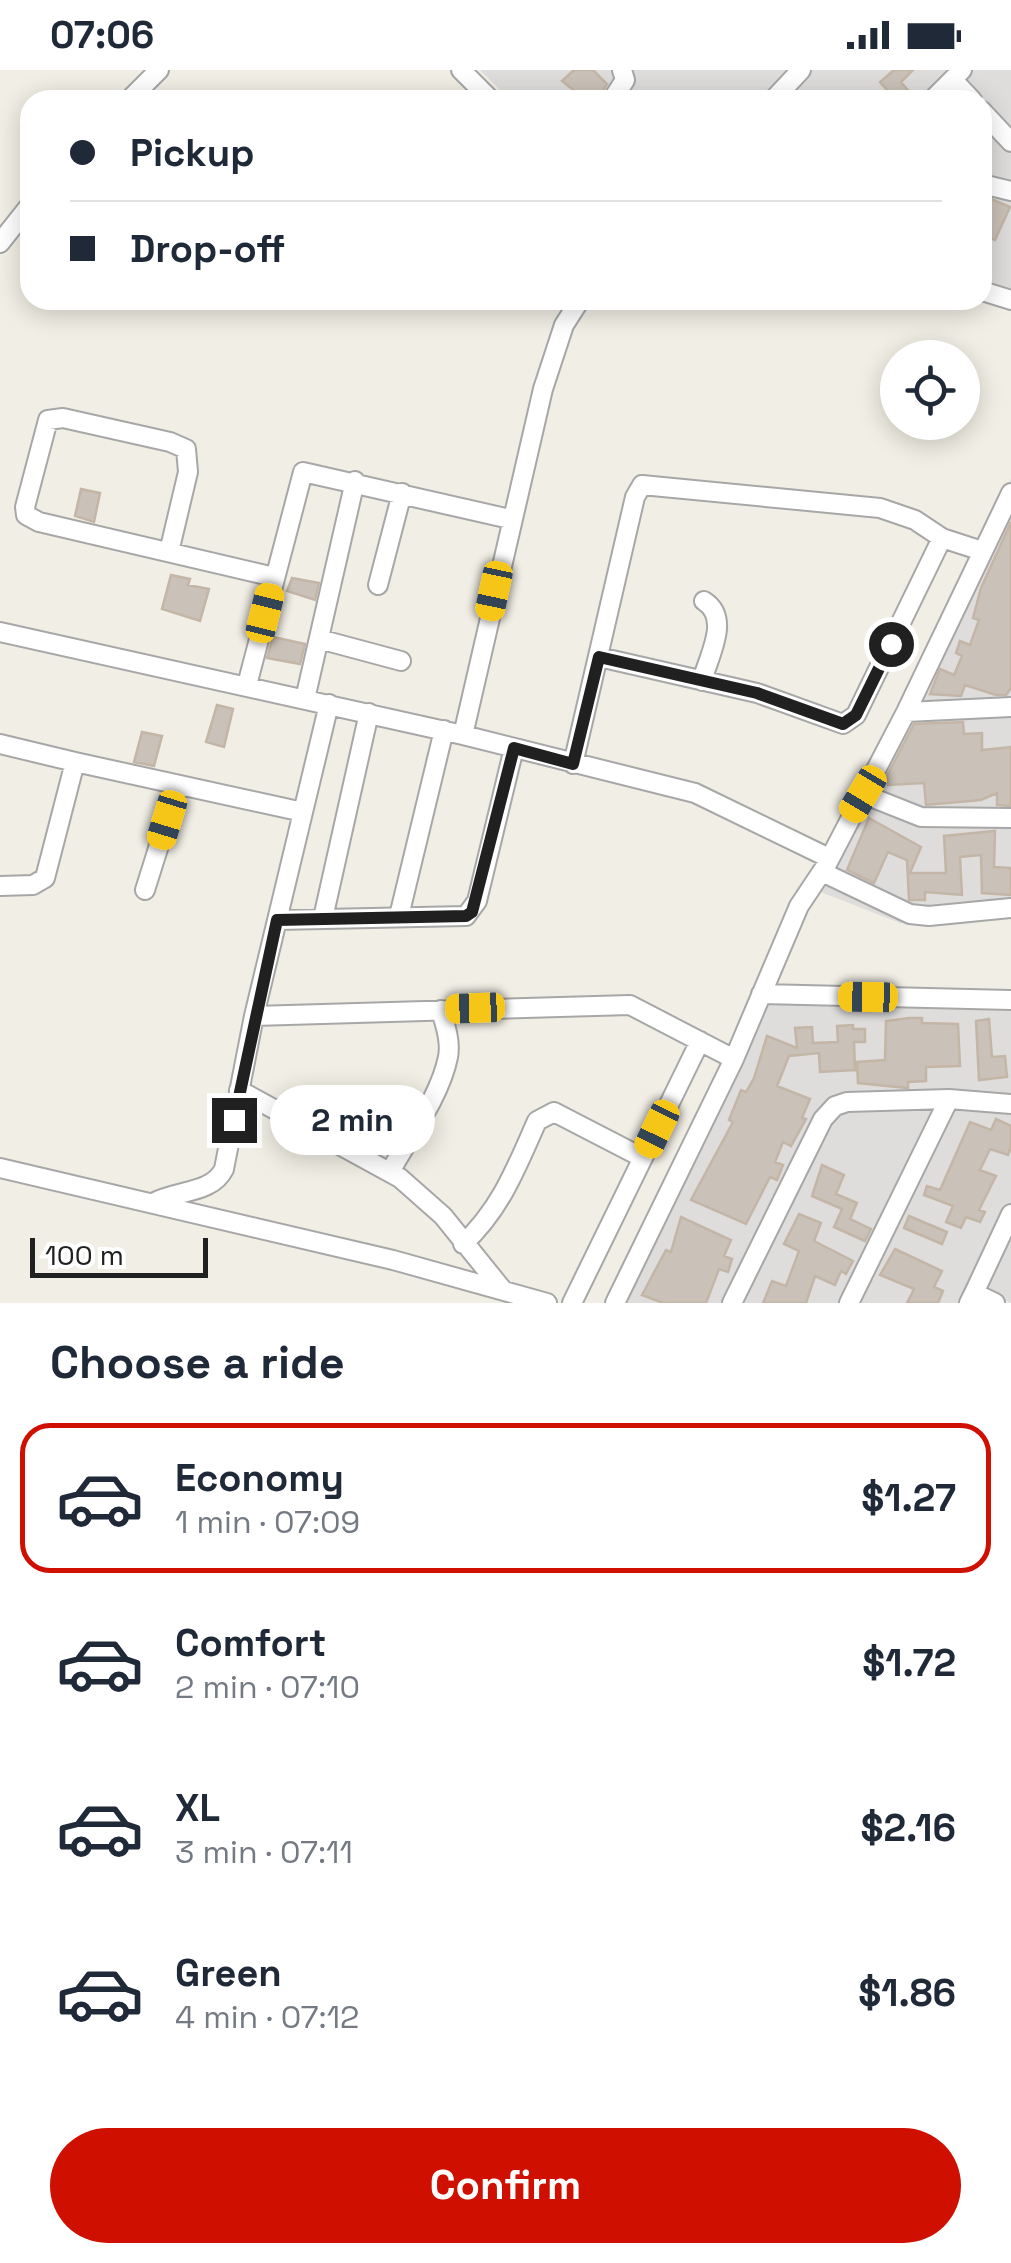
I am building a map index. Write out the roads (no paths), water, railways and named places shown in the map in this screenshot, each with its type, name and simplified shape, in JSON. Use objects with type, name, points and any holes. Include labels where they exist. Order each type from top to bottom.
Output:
[{"type":"street","points":[[139,90],[159,70]]},
{"type":"street","points":[[461,70],[481,90]]},
{"type":"street","points":[[782,90],[801,70]]},
{"type":"street","points":[[992,122],[1011,142]]},
{"type":"street","points":[[0,243],[20,218]]},
{"type":"street","points":[[464,735],[510,518],[556,346],[575,310]]},
{"type":"street","points":[[168,552],[188,472],[186,449],[63,418],[48,420],[26,514],[39,522],[274,577]]},
{"type":"street","points":[[247,685],[303,472],[510,518]]},
{"type":"street","points":[[305,698],[355,481]]},
{"type":"street","points":[[573,764],[635,497],[642,485],[880,508],[916,520],[942,538],[982,551]]},
{"type":"street","points":[[378,584],[402,492]]},
{"type":"street","points":[[615,1303],[734,1059],[800,906],[826,865],[906,712],[1011,493]]},
{"type":"street","points":[[599,657],[786,702],[843,724],[851,721],[942,538]]},
{"type":"street","points":[[702,681],[719,620],[714,607],[704,601]]},
{"type":"street","points":[[0,632],[444,730],[695,793],[910,914],[929,916],[1011,908]]},
{"type":"street","points":[[319,640],[400,661]]},
{"type":"street","points":[[153,1203],[170,1194],[210,1186],[220,1178],[229,1150],[254,1016],[329,704]]},
{"type":"street","points":[[906,712],[1011,707]]},
{"type":"street","points":[[324,918],[369,713]]},
{"type":"street","points":[[398,916],[444,730]]},
{"type":"street","points":[[0,744],[303,812]]},
{"type":"street","points":[[277,920],[466,916],[472,912],[514,748]]},
{"type":"street","points":[[0,886],[32,885],[45,878],[75,762]]},
{"type":"street","points":[[145,890],[178,784]]},
{"type":"street","points":[[863,794],[921,817],[1011,818]]},
{"type":"street","points":[[762,994],[1011,1000]]},
{"type":"street","points":[[254,1016],[630,1005],[734,1059]]},
{"type":"street","points":[[390,1172],[442,1078],[449,1043],[441,1010]]},
{"type":"street","points":[[572,1303],[700,1041]]},
{"type":"street","points":[[239,1090],[390,1172],[423,1196],[503,1290]]},
{"type":"street","points":[[849,1303],[949,1099]]},
{"type":"street","points":[[732,1303],[828,1112],[847,1102],[949,1099],[1011,1104]]},
{"type":"street","points":[[463,1244],[499,1205],[543,1115],[554,1112],[643,1158]]},
{"type":"street","points":[[0,1168],[393,1260],[547,1303]]},
{"type":"street","points":[[995,1303],[971,1298],[1011,1214]]}]
